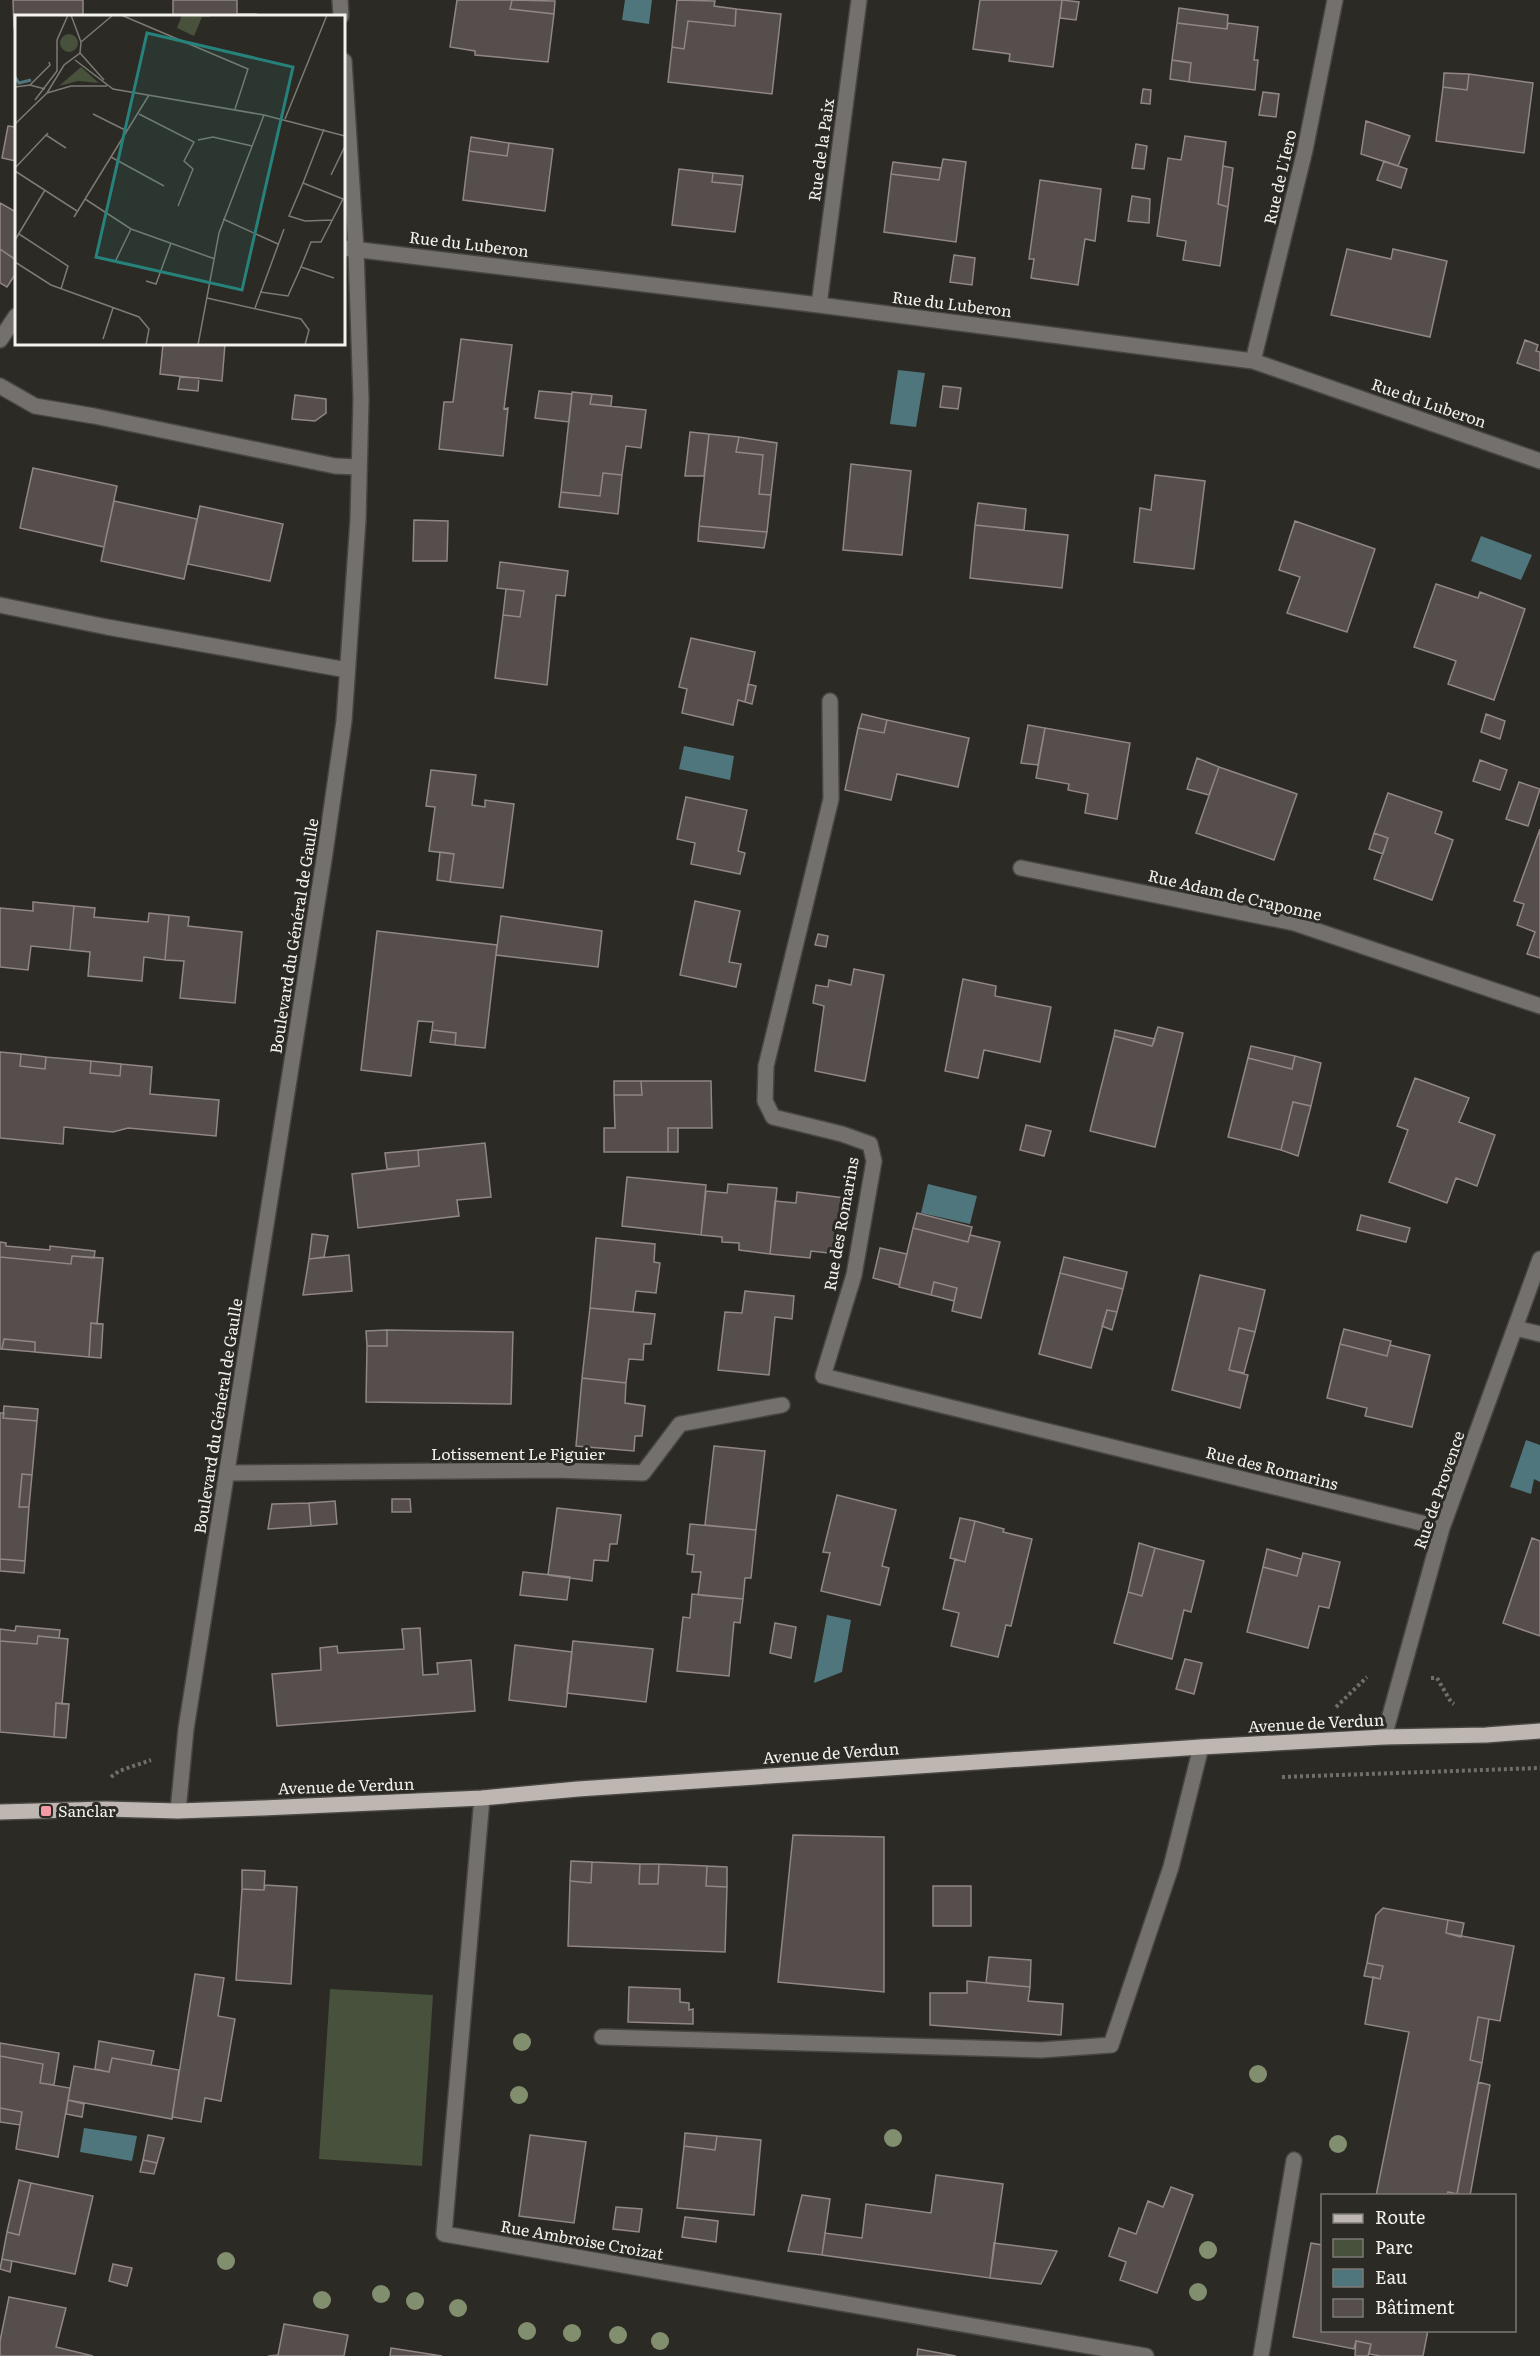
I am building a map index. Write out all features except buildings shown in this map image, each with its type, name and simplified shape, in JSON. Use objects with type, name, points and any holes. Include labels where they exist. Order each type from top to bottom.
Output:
[{"type":"main road","name":"Avenue de Verdun","points":[[0,1812],[105,1809],[178,1811],[482,1798],[578,1789],[1201,1747],[1540,1731]]},
{"type":"main road","name":"Avenue de Verdun","points":[[1486,1735],[1540,1740]]},
{"type":"street","points":[[340,0],[341,15]]},
{"type":"street","name":"Rue de la Paix","points":[[819,305],[859,0]]},
{"type":"street","name":"Rue de L'Iero","points":[[1253,361],[1305,150],[1335,0]]},
{"type":"street","name":"Boulevard du Général de Gaulle","points":[[178,1811],[186,1729],[328,835],[344,721],[358,520],[361,399],[350,248],[345,92]]},
{"type":"street","name":"Rue du Luberon","points":[[350,248],[1253,361],[1540,461]]},
{"type":"street","points":[[0,340],[15,317]]},
{"type":"street","points":[[0,386],[35,406],[335,466],[358,467]]},
{"type":"street","points":[[0,605],[107,627],[347,670]]},
{"type":"street","name":"Rue des Romarins","points":[[830,701],[831,799],[766,1066],[765,1101],[773,1117],[842,1134],[870,1144],[874,1161],[854,1275],[823,1376],[1442,1528]]},
{"type":"street","name":"Rue Adam de Craponne","points":[[1021,868],[1294,923],[1540,1006]]},
{"type":"street","name":"Rue de Provence","points":[[1384,1737],[1442,1528],[1540,1259]]},
{"type":"street","points":[[1515,1328],[1540,1334]]},
{"type":"street","name":"Lotissement Le Figuier","points":[[227,1473],[554,1470],[643,1473],[680,1424],[782,1405]]},
{"type":"street","points":[[602,2037],[1041,2050],[1111,2045],[1171,1867],[1201,1747]]},
{"type":"street","name":"Rue Ambroise Croizat","points":[[482,1798],[444,2234],[1146,2356]]},
{"type":"street","points":[[1261,2356],[1294,2160]]},
{"type":"green space","points":[[330,1989],[433,1995],[422,2166],[319,2159]]},
{"type":"water","points":[[625,0],[652,0],[649,24],[622,20]]},
{"type":"water","points":[[898,370],[925,373],[916,427],[890,424]]},
{"type":"water","points":[[1481,536],[1532,555],[1521,580],[1471,561]]},
{"type":"water","points":[[684,746],[734,756],[730,780],[679,769]]},
{"type":"water","points":[[928,1184],[977,1196],[970,1224],[921,1213]]},
{"type":"water","points":[[1526,1440],[1540,1445],[1540,1482],[1534,1479],[1531,1494],[1510,1487]]},
{"type":"water","points":[[827,1615],[851,1620],[842,1672],[814,1683]]},
{"type":"water","points":[[84,2128],[137,2136],[132,2161],[80,2152]]},
{"type":"place","name":"Sanclar","points":[[46,1811]]}]
